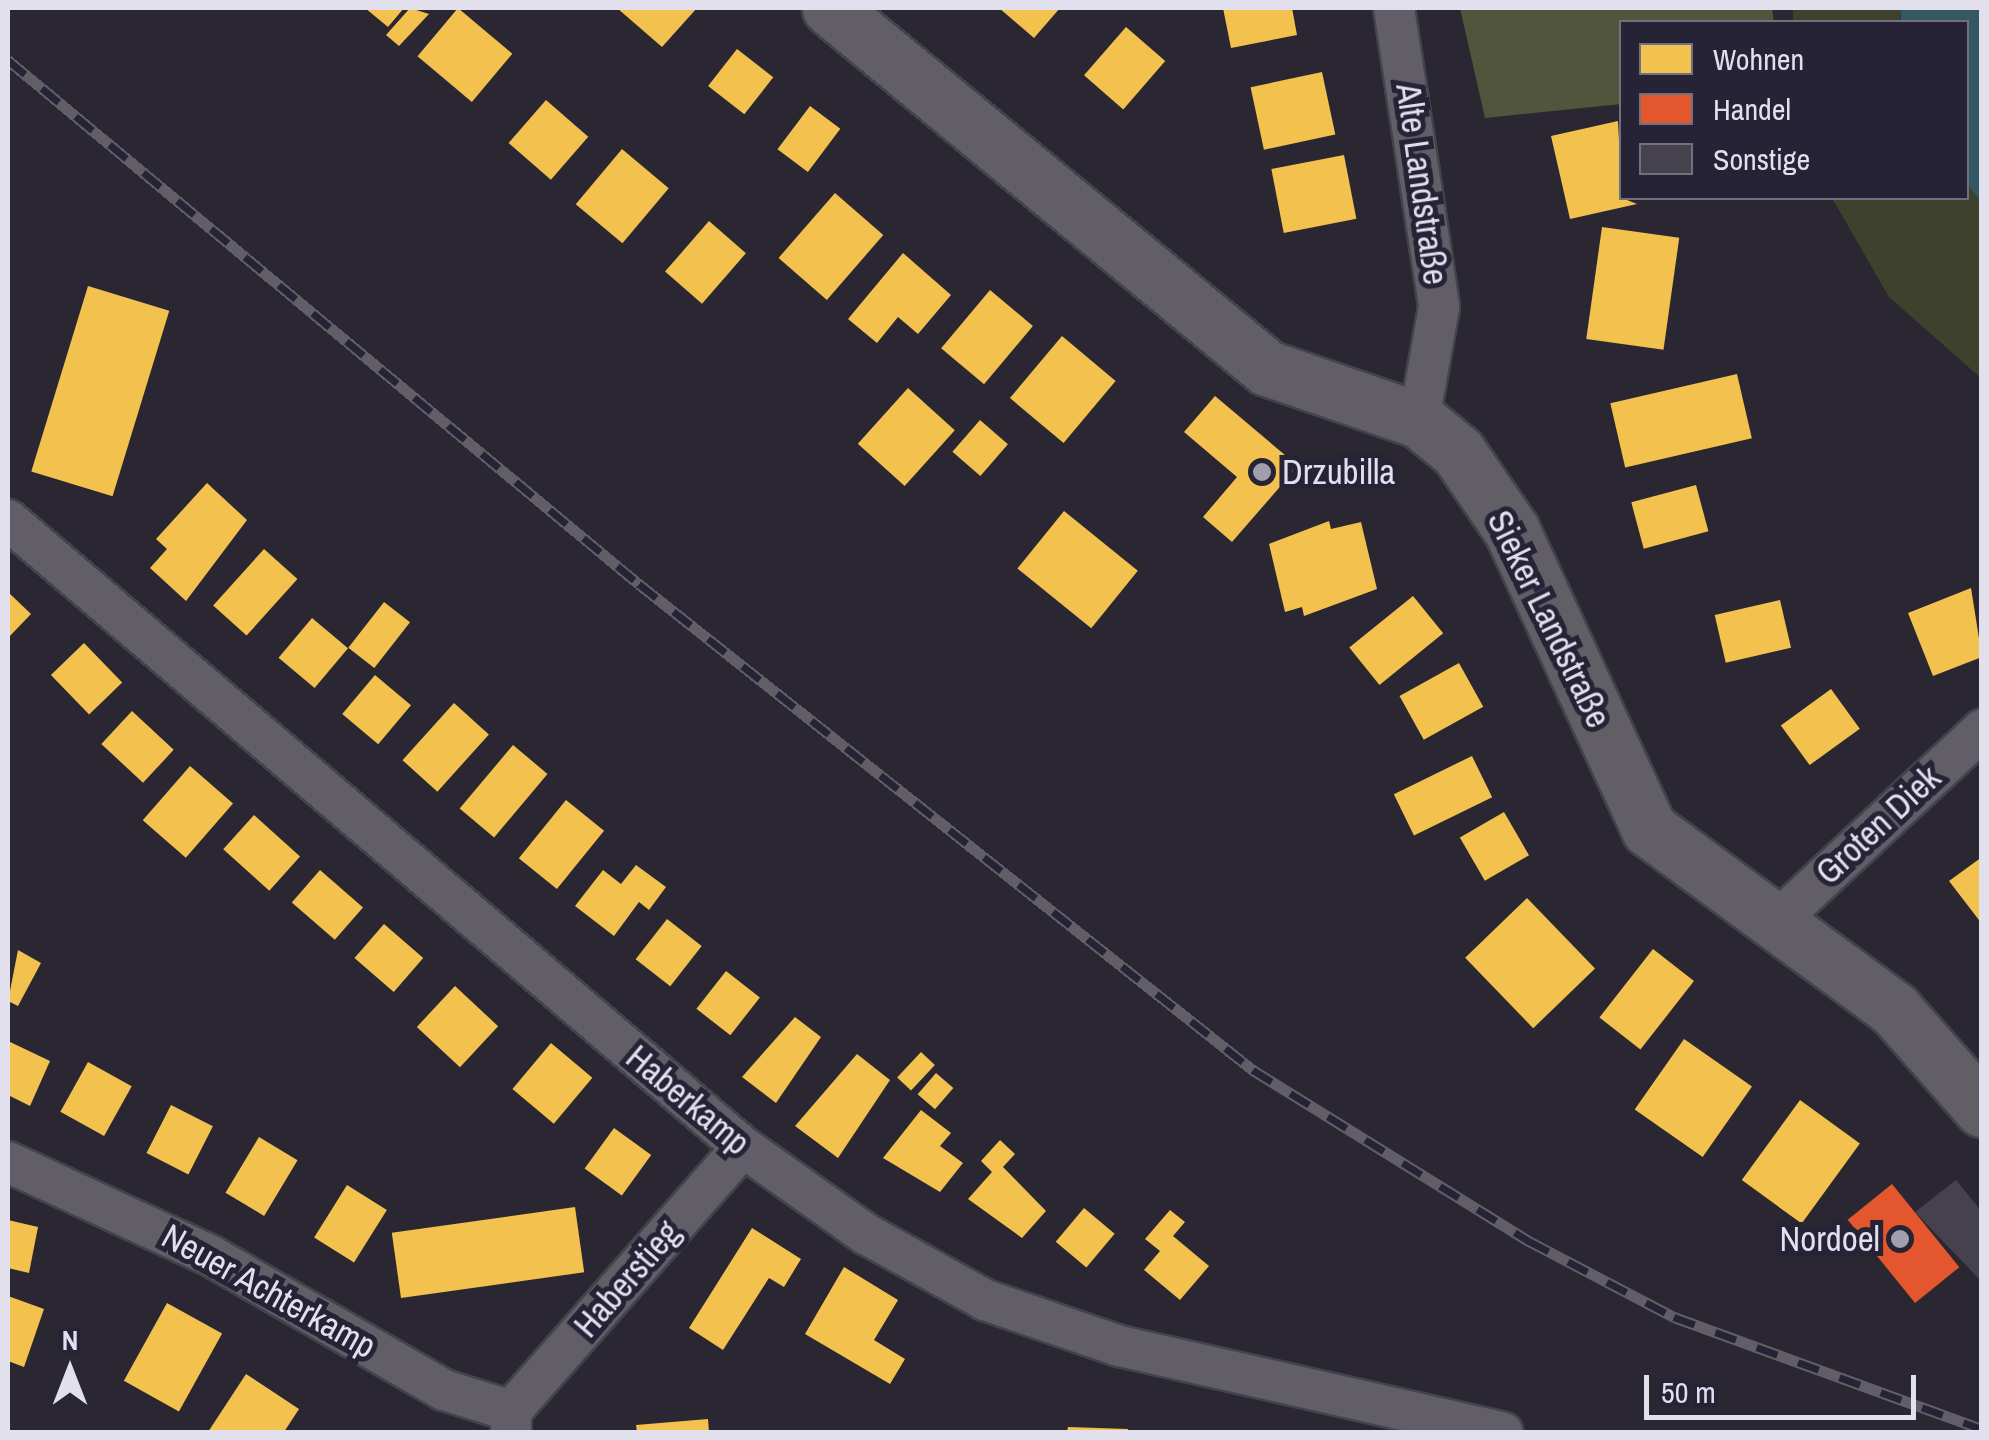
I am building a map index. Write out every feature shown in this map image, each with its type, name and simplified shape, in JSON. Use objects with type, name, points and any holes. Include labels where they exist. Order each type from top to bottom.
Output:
[{"type":"street","name":"Sieker Landstraße","points":[[830,8],[1267,368],[1419,420],[1458,452],[1512,532],[1649,829],[1895,1010],[1982,1108]]},
{"type":"street","name":"Alte Landstraße","points":[[1394,8],[1432,207],[1439,307],[1419,420]]},
{"type":"street","name":"Haberkamp","points":[[8,520],[743,1148],[866,1234],[985,1300],[1119,1346],[1502,1432]]},
{"type":"street","name":"Groten Diek","points":[[1776,922],[1982,730]]},
{"type":"street","name":"Haberstieg","points":[[511,1422],[743,1148]]},
{"type":"street","name":"Neuer Achterkamp","points":[[8,1162],[211,1256],[444,1390],[511,1422]]},
{"type":"green space","points":[[1460,8],[1772,8],[1774,20],[1619,20],[1619,104],[1485,118]]},
{"type":"green space","points":[[1793,8],[1900,8],[1900,20],[1793,20]]},
{"type":"green space","points":[[1969,187],[1981,202],[1981,378],[1889,297],[1833,200],[1969,200]]},
{"type":"water","points":[[1900,8],[1981,8],[1981,202],[1969,187],[1969,20],[1901,20]]},
{"type":"building: Wohnen","points":[[365,8],[404,8],[388,27]]},
{"type":"building: Wohnen","points":[[410,8],[429,14],[399,46],[386,35]]},
{"type":"building: Wohnen","points":[[458,8],[512,54],[472,102],[418,56]]},
{"type":"building: Wohnen","points":[[617,8],[697,8],[662,47]]},
{"type":"building: Wohnen","points":[[999,8],[1060,8],[1034,38]]},
{"type":"building: Wohnen","points":[[1223,8],[1292,8],[1297,35],[1231,48]]},
{"type":"building: Wohnen","points":[[1126,27],[1165,61],[1123,109],[1084,75]]},
{"type":"building: Wohnen","points":[[737,49],[773,77],[744,114],[708,86]]},
{"type":"building: Wohnen","points":[[1322,72],[1335,135],[1264,150],[1251,87]]},
{"type":"building: Wohnen","points":[[546,100],[588,137],[551,180],[509,143]]},
{"type":"building: Wohnen","points":[[810,106],[840,129],[808,172],[778,149]]},
{"type":"building: Wohnen","points":[[1618,121],[1619,200],[1637,204],[1570,219],[1551,136]]},
{"type":"building: Wohnen","points":[[622,149],[669,188],[622,243],[576,204]]},
{"type":"building: Wohnen","points":[[1344,155],[1356,219],[1284,233],[1271,169]]},
{"type":"building: Wohnen","points":[[835,193],[883,235],[827,300],[779,258]]},
{"type":"building: Wohnen","points":[[709,221],[746,253],[702,304],[665,272]]},
{"type":"building: Wohnen","points":[[1602,227],[1679,238],[1664,350],[1586,339]]},
{"type":"building: Wohnen","points":[[903,253],[951,295],[918,334],[898,317],[877,343],[848,319]]},
{"type":"building: Wohnen","points":[[88,286],[169,311],[113,496],[31,472]]},
{"type":"building: Wohnen","points":[[990,290],[1033,326],[984,384],[941,348]]},
{"type":"building: Wohnen","points":[[1062,336],[1116,381],[1064,443],[1010,398]]},
{"type":"building: Wohnen","points":[[1737,374],[1752,438],[1625,468],[1610,403]]},
{"type":"building: Wohnen","points":[[908,388],[955,430],[905,486],[858,444]]},
{"type":"building: Wohnen","points":[[1215,396],[1298,466],[1232,542],[1203,517],[1237,477],[1184,432]]},
{"type":"building: Wohnen","points":[[980,420],[1008,444],[980,476],[952,452]]},
{"type":"building: Wohnen","points":[[207,483],[247,520],[186,601],[150,568],[167,549],[156,539]]},
{"type":"building: Wohnen","points":[[1696,485],[1708,531],[1644,549],[1631,502]]},
{"type":"building: Wohnen","points":[[1064,511],[1138,571],[1091,628],[1017,569]]},
{"type":"building: Wohnen","points":[[1329,521],[1331,529],[1361,522],[1377,589],[1304,616],[1302,607],[1285,612],[1269,544]]},
{"type":"building: Wohnen","points":[[264,549],[297,579],[247,636],[213,605]]},
{"type":"building: Wohnen","points":[[1971,588],[1982,657],[1933,676],[1908,613]]},
{"type":"building: Wohnen","points":[[8,592],[31,614],[8,638]]},
{"type":"building: Wohnen","points":[[1413,596],[1443,633],[1379,685],[1349,648]]},
{"type":"building: Wohnen","points":[[1780,600],[1791,648],[1726,663],[1715,615]]},
{"type":"building: Wohnen","points":[[384,602],[410,622],[374,668],[348,648]]},
{"type":"building: Wohnen","points":[[312,618],[348,648],[315,688],[279,658]]},
{"type":"building: Wohnen","points":[[84,643],[122,683],[89,715],[51,675]]},
{"type":"building: Wohnen","points":[[1459,663],[1483,707],[1424,740],[1400,696]]},
{"type":"building: Wohnen","points":[[375,675],[411,705],[378,744],[342,714]]},
{"type":"building: Wohnen","points":[[1831,689],[1860,729],[1810,765],[1781,725]]},
{"type":"building: Wohnen","points":[[454,703],[489,734],[437,792],[402,760]]},
{"type":"building: Wohnen","points":[[132,711],[174,750],[143,783],[101,744]]},
{"type":"building: Wohnen","points":[[513,745],[547,774],[494,838],[460,809]]},
{"type":"building: Wohnen","points":[[1472,756],[1492,797],[1414,835],[1394,794]]},
{"type":"building: Wohnen","points":[[190,766],[233,803],[186,858],[143,820]]},
{"type":"building: Wohnen","points":[[566,800],[604,831],[557,889],[519,858]]},
{"type":"building: Wohnen","points":[[1504,812],[1529,855],[1485,881],[1460,838]]},
{"type":"building: Wohnen","points":[[254,815],[300,856],[269,891],[223,849]]},
{"type":"building: Wohnen","points":[[1982,857],[1982,924],[1949,881]]},
{"type":"building: Wohnen","points":[[636,865],[666,887],[649,910],[639,902],[614,936],[575,906],[603,870],[621,884]]},
{"type":"building: Wohnen","points":[[320,870],[363,907],[335,940],[292,902]]},
{"type":"building: Wohnen","points":[[1527,898],[1595,968],[1533,1028],[1465,958]]},
{"type":"building: Wohnen","points":[[667,919],[702,946],[670,986],[636,959]]},
{"type":"building: Wohnen","points":[[384,924],[423,958],[394,992],[354,958]]},
{"type":"building: Wohnen","points":[[1653,949],[1694,981],[1640,1050],[1599,1018]]},
{"type":"building: Wohnen","points":[[18,950],[41,963],[18,1006],[8,1001]]},
{"type":"building: Wohnen","points":[[726,971],[760,997],[730,1035],[696,1009]]},
{"type":"building: Wohnen","points":[[455,986],[498,1026],[460,1067],[417,1027]]},
{"type":"building: Wohnen","points":[[795,1017],[821,1037],[776,1103],[742,1077]]},
{"type":"building: Wohnen","points":[[1684,1039],[1752,1087],[1703,1157],[1635,1109]]},
{"type":"building: Wohnen","points":[[8,1041],[50,1061],[30,1106],[8,1095]]},
{"type":"building: Wohnen","points":[[551,1043],[592,1078],[554,1124],[512,1089]]},
{"type":"building: Wohnen","points":[[921,1052],[935,1065],[911,1091],[897,1078]]},
{"type":"building: Wohnen","points":[[857,1054],[890,1080],[838,1158],[795,1126]]},
{"type":"building: Wohnen","points":[[88,1062],[132,1086],[104,1136],[60,1112]]},
{"type":"building: Wohnen","points":[[936,1073],[953,1088],[935,1109],[918,1094]]},
{"type":"building: Wohnen","points":[[1800,1100],[1860,1143],[1802,1224],[1742,1180]]},
{"type":"building: Wohnen","points":[[171,1105],[213,1126],[188,1174],[146,1153]]},
{"type":"building: Wohnen","points":[[921,1110],[951,1133],[940,1146],[963,1163],[940,1192],[883,1158]]},
{"type":"building: Wohnen","points":[[614,1128],[651,1155],[622,1195],[585,1168]]},
{"type":"building: Wohnen","points":[[259,1137],[298,1160],[264,1216],[226,1193]]},
{"type":"building: Wohnen","points":[[1000,1140],[1015,1154],[1003,1167],[1046,1211],[1022,1238],[968,1199],[992,1172],[981,1161]]},
{"type":"building: Wohnen","points":[[347,1185],[387,1210],[354,1262],[314,1238]]},
{"type":"building: Wohnen","points":[[575,1207],[584,1272],[401,1298],[392,1233]]},
{"type":"building: Wohnen","points":[[1084,1208],[1115,1234],[1086,1267],[1056,1242]]},
{"type":"building: Wohnen","points":[[1170,1210],[1185,1222],[1173,1236],[1209,1266],[1180,1300],[1144,1270],[1160,1251],[1145,1239]]},
{"type":"building: Wohnen","points":[[8,1220],[38,1227],[29,1273],[8,1268]]},
{"type":"building: Wohnen","points":[[752,1228],[801,1259],[784,1287],[769,1278],[723,1350],[689,1328]]},
{"type":"building: Wohnen","points":[[844,1267],[898,1300],[874,1340],[905,1359],[890,1384],[805,1334]]},
{"type":"building: Wohnen","points":[[8,1296],[44,1309],[24,1367],[8,1361]]},
{"type":"building: Wohnen","points":[[167,1303],[222,1334],[179,1411],[124,1381]]},
{"type":"building: Wohnen","points":[[246,1374],[299,1409],[284,1432],[208,1432]]},
{"type":"building: Wohnen","points":[[708,1419],[709,1432],[637,1432],[636,1425]]},
{"type":"building: Wohnen","points":[[1068,1427],[1128,1429],[1128,1432],[1067,1432]]},
{"type":"building: Handel","name":"Nordoel","points":[[1892,1184],[1959,1267],[1915,1303],[1848,1220]]},
{"type":"building: Sonstige","points":[[1956,1180],[1982,1212],[1982,1282],[1915,1212]]},
{"type":"railway","points":[[8,60],[639,584],[1253,1070],[1529,1241],[1674,1317],[1982,1429]]},
{"type":"place","name":"Drzubilla","points":[[1262,472]]},
{"type":"place","name":"Nordoel","points":[[1900,1239]]}]
